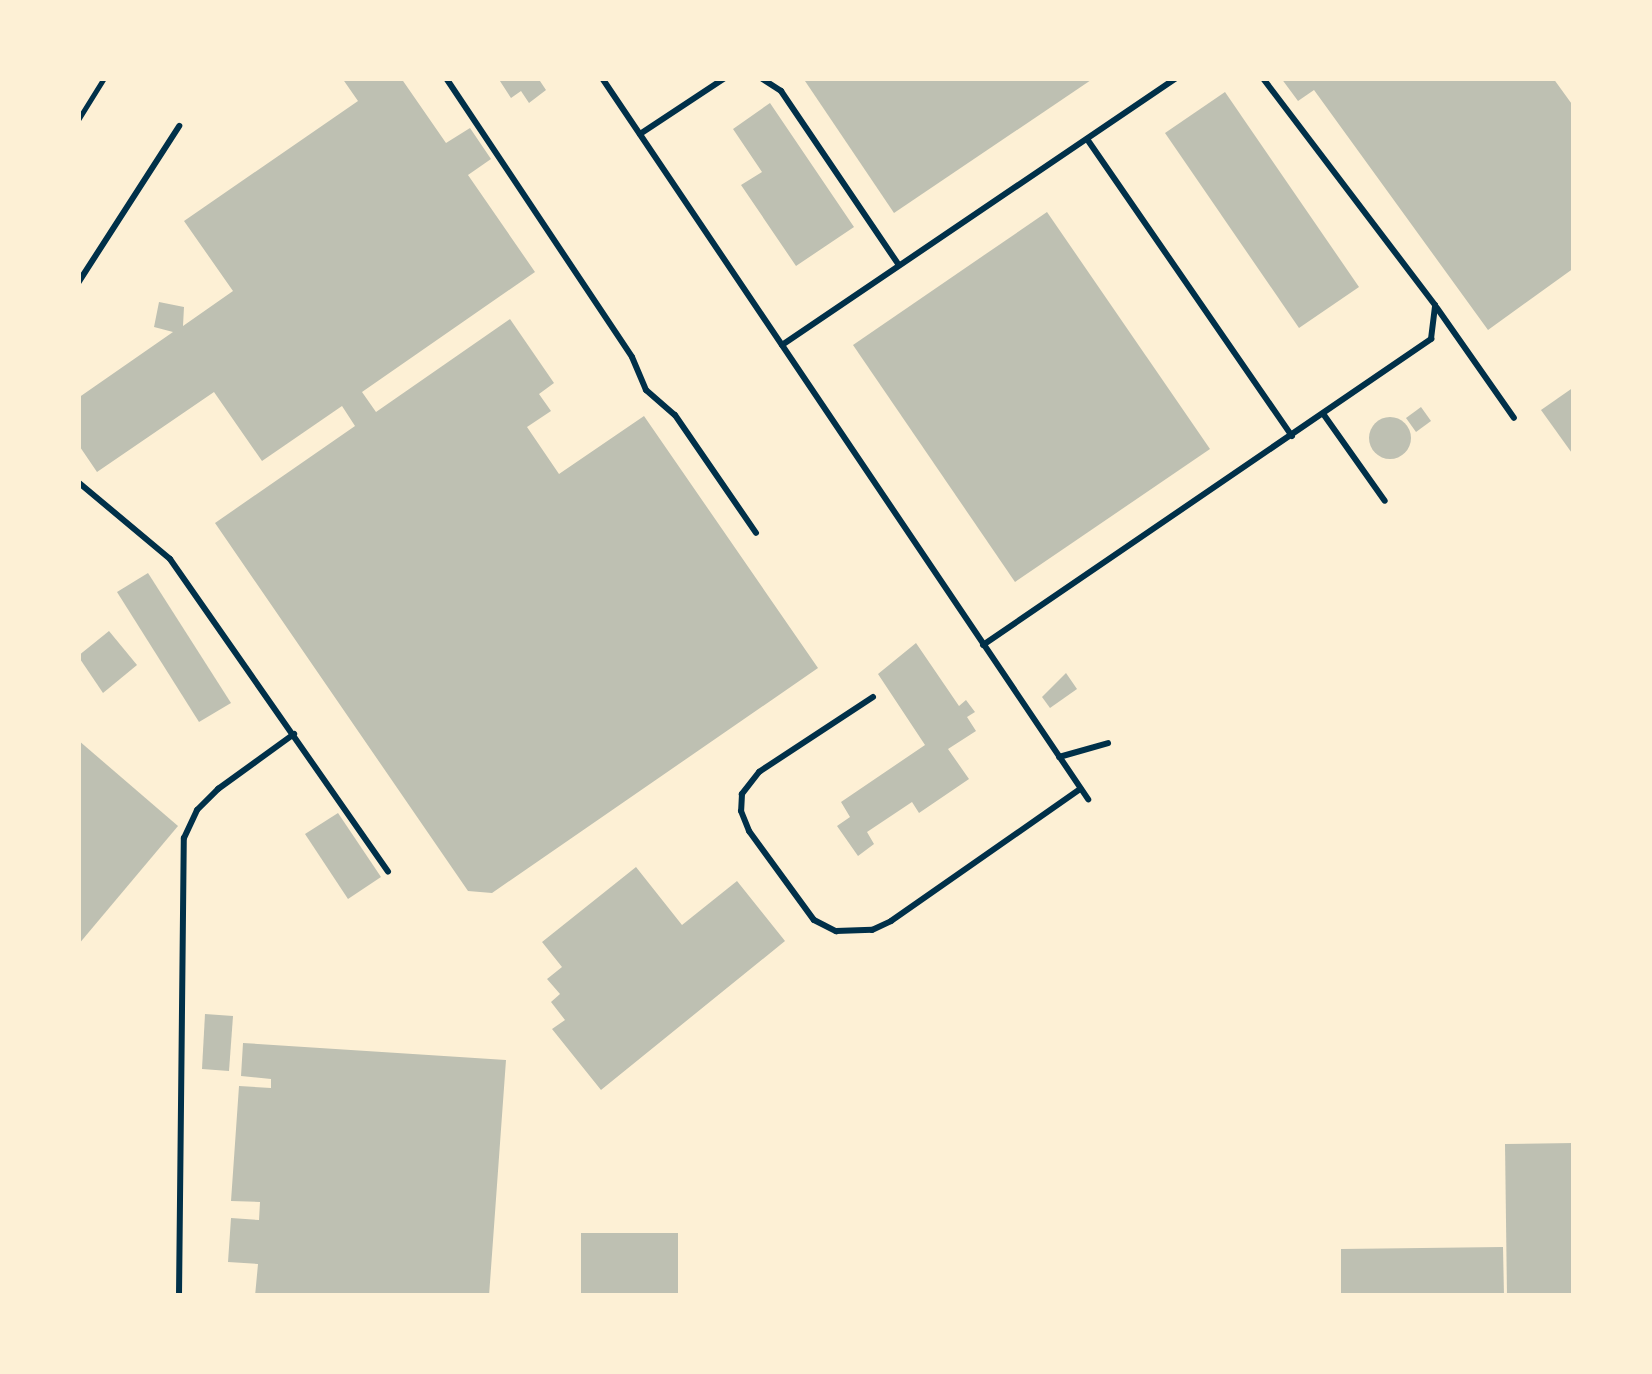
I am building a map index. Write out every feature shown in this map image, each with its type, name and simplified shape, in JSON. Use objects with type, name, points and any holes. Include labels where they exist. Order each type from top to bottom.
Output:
[{"type":"lane","points":[[446,78],[632,357],[646,390],[674,415],[756,533]]},
{"type":"lane","points":[[602,78],[1088,800]]},
{"type":"lane","points":[[640,134],[725,78]]},
{"type":"lane","points":[[761,78],[781,92],[898,265]]},
{"type":"lane","points":[[782,345],[1177,78]]},
{"type":"lane","points":[[1263,78],[1514,418]]},
{"type":"lane","points":[[78,283],[178,126]]},
{"type":"lane","points":[[1087,139],[1292,436]]},
{"type":"lane","points":[[983,644],[1431,339],[1435,305]]},
{"type":"lane","points":[[1324,415],[1385,501]]},
{"type":"lane","points":[[78,482],[170,559],[388,871]]},
{"type":"lane","points":[[873,697],[759,772],[742,794],[741,811],[749,831],[814,920],[836,931],[872,930],[891,921],[1080,789]]},
{"type":"lane","points":[[179,1296],[184,838],[197,810],[218,789],[294,734]]},
{"type":"lane","points":[[1059,757],[1108,743]]},
{"type":"path","points":[[78,120],[104,78]]},
{"type":"building","points":[[342,78],[401,78],[446,143],[470,128],[491,159],[468,175],[535,272],[362,392],[376,412],[510,319],[554,383],[539,394],[551,411],[527,427],[559,474],[644,416],[818,668],[492,893],[468,891],[215,523],[355,426],[342,406],[262,461],[214,392],[97,472],[78,444],[78,398],[173,332],[154,327],[159,302],[184,307],[183,326],[233,291],[184,221],[358,101]]},
{"type":"building","points":[[498,78],[538,78],[546,90],[529,103],[521,91],[511,98]]},
{"type":"building","points":[[803,78],[1094,78],[894,213]]},
{"type":"building","points":[[1281,78],[1553,78],[1574,107],[1574,268],[1488,330],[1314,90],[1298,101]]},
{"type":"building","points":[[1225,92],[1359,287],[1299,328],[1165,133]]},
{"type":"building","points":[[770,103],[854,227],[796,266],[741,185],[762,172],[733,129]]},
{"type":"building","points":[[1047,212],[1210,449],[1015,582],[853,345]]},
{"type":"building","points":[[1574,387],[1574,456],[1541,410]]},
{"type":"building","points":[[1421,407],[1431,421],[1416,432],[1406,418]]},
{"type":"building","points":[[1390,417],[1405,423],[1411,438],[1405,453],[1390,459],[1375,453],[1369,438],[1375,423]]},
{"type":"building","points":[[148,573],[231,703],[199,722],[117,592]]},
{"type":"building","points":[[109,631],[137,665],[103,693],[78,656]]},
{"type":"building","points":[[916,643],[959,706],[966,700],[975,712],[967,717],[976,731],[948,749],[969,779],[919,813],[912,802],[867,832],[874,844],[858,856],[837,826],[850,817],[841,802],[925,745],[878,674]]},
{"type":"building","points":[[1066,673],[1077,689],[1050,708],[1042,697]]},
{"type":"building","points":[[78,740],[178,826],[78,945]]},
{"type":"building","points":[[338,813],[381,877],[348,899],[305,834]]},
{"type":"building","points":[[636,867],[682,925],[737,881],[785,941],[601,1090],[552,1029],[565,1020],[551,1002],[560,994],[547,979],[562,967],[542,942]]},
{"type":"building","points":[[205,1014],[233,1016],[229,1071],[202,1069]]},
{"type":"building","points":[[243,1043],[506,1060],[489,1296],[255,1296],[258,1264],[228,1262],[231,1218],[259,1220],[260,1202],[231,1201],[239,1086],[271,1088],[271,1079],[241,1076]]},
{"type":"building","points":[[1574,1143],[1574,1296],[1507,1296],[1505,1144]]},
{"type":"building","points":[[581,1233],[678,1233],[678,1296],[581,1296]]},
{"type":"building","points":[[1503,1247],[1504,1296],[1341,1296],[1341,1249]]}]
